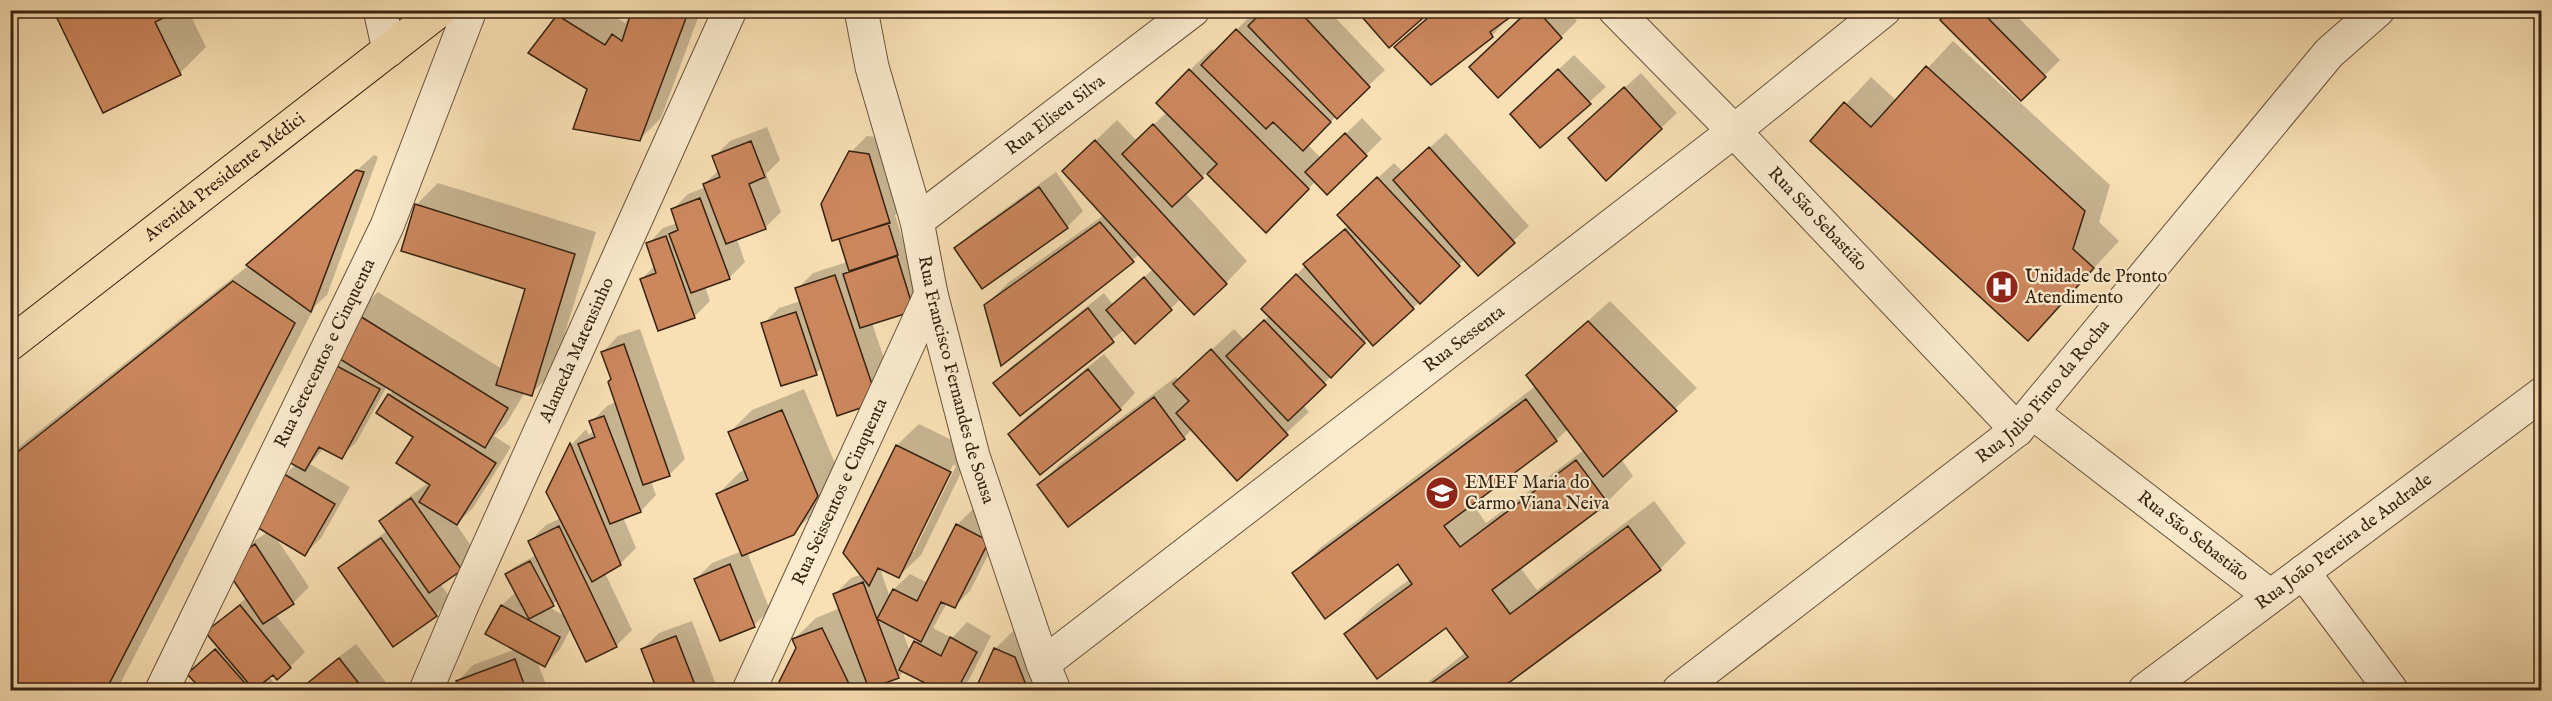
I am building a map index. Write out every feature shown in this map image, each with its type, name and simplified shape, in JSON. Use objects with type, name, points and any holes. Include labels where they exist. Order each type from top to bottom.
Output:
[{"type":"main road","name":"Avenida Presidente Médici","points":[[10,345],[440,10]]},
{"type":"street","points":[[380,10],[389,50]]},
{"type":"street","name":"Rua Setecentos e Cinquenta","points":[[162,690],[387,226],[470,10]]},
{"type":"street","name":"Alameda Mateusinho","points":[[426,690],[730,10]]},
{"type":"street","name":"Rua Francisco Fernandes de Sousa","points":[[848,10],[872,67]]},
{"type":"street","name":"Rua Francisco Fernandes de Sousa","points":[[861,10],[872,67],[917,221],[931,294],[973,456],[1048,677]]},
{"type":"street","name":"Rua Eliseu Silva","points":[[917,221],[1193,10]]},
{"type":"street","name":"Rua São Sebastião","points":[[1615,10],[2025,421],[2269,596]]},
{"type":"street","name":"Rua Sessenta","points":[[1048,677],[1884,10]]},
{"type":"street","name":"Rua Julio Pinto da Rocha","points":[[1679,690],[2025,421],[2329,53],[2378,10]]},
{"type":"street","name":"Rua Seissentos e Cinquenta","points":[[749,690],[931,294]]},
{"type":"street","name":"Rua João Pereira de Andrade","points":[[2145,690],[2541,394]]},
{"type":"street","points":[[2304,572],[2391,690]]},
{"type":"building","points":[[53,10],[179,10],[155,22],[181,75],[103,113]]},
{"type":"building","points":[[632,10],[689,10],[640,141],[573,129],[587,89],[528,53],[557,15],[605,45],[612,34],[622,41]]},
{"type":"building","points":[[1264,10],[1298,10],[1370,87],[1337,119],[1248,26]]},
{"type":"building","points":[[1356,10],[1432,10],[1389,48]]},
{"type":"building","points":[[1437,10],[1503,10],[1509,18],[1490,32],[1493,37],[1431,85],[1394,47]]},
{"type":"building","points":[[1529,10],[1537,10],[1562,38],[1498,98],[1469,67]]},
{"type":"building","points":[[1950,10],[1980,10],[2046,77],[2021,101],[1940,20]]},
{"type":"building","points":[[1236,29],[1331,122],[1303,151],[1273,122],[1266,129],[1201,65]]},
{"type":"building","points":[[1926,66],[2085,211],[2073,249],[2094,268],[2028,341],[1810,141],[1844,102],[1871,127]]},
{"type":"building","points":[[1189,69],[1309,189],[1266,233],[1207,174],[1217,164],[1156,103]]},
{"type":"building","points":[[1558,69],[1591,104],[1540,148],[1510,114]]},
{"type":"building","points":[[1624,87],[1662,129],[1606,181],[1568,138]]},
{"type":"building","points":[[1153,124],[1203,178],[1172,207],[1122,154]]},
{"type":"building","points":[[1345,133],[1367,156],[1327,195],[1305,172]]},
{"type":"building","points":[[1095,140],[1227,284],[1194,315],[1062,171]]},
{"type":"building","points":[[751,141],[765,177],[749,184],[766,229],[726,244],[703,184],[720,177],[712,156]]},
{"type":"building","points":[[1429,147],[1515,243],[1478,276],[1393,180]]},
{"type":"building","points":[[849,151],[869,154],[890,223],[832,241],[821,204]]},
{"type":"building","points":[[356,170],[364,172],[311,312],[246,265]]},
{"type":"building","points":[[1377,177],[1460,266],[1420,304],[1337,215]]},
{"type":"building","points":[[1039,187],[1068,228],[982,289],[954,248]]},
{"type":"building","points":[[700,198],[730,279],[691,293],[669,234],[678,230],[671,209]]},
{"type":"building","points":[[415,204],[575,254],[532,396],[496,385],[525,289],[401,251]]},
{"type":"building","points":[[1100,222],[1134,262],[1001,366],[984,305]]},
{"type":"building","points":[[888,223],[898,255],[849,271],[839,239]]},
{"type":"building","points":[[1345,229],[1414,309],[1373,346],[1303,264]]},
{"type":"building","points":[[666,236],[695,318],[658,331],[640,279],[656,273],[646,243]]},
{"type":"building","points":[[897,256],[914,311],[860,328],[843,274]]},
{"type":"building","points":[[1296,274],[1365,343],[1331,378],[1261,309]]},
{"type":"building","points":[[835,275],[878,402],[837,416],[795,288]]},
{"type":"building","points":[[1144,277],[1172,310],[1135,344],[1106,310]]},
{"type":"building","points":[[233,281],[295,323],[106,690],[10,690],[10,458]]},
{"type":"building","points":[[1088,308],[1114,342],[1020,416],[993,383]]},
{"type":"building","points":[[796,312],[817,375],[781,386],[761,323]]},
{"type":"building","points":[[355,313],[508,408],[485,448],[330,353]]},
{"type":"building","points":[[1264,320],[1326,385],[1288,421],[1226,356]]},
{"type":"building","points":[[1588,321],[1677,411],[1603,477],[1526,375]]},
{"type":"building","points":[[624,344],[670,476],[643,485],[608,382],[611,379],[601,352]]},
{"type":"building","points":[[1211,349],[1288,435],[1237,481],[1176,413],[1189,401],[1173,384]]},
{"type":"building","points":[[335,365],[380,389],[342,459],[319,447],[305,471],[283,459]]},
{"type":"building","points":[[1088,369],[1121,410],[1040,475],[1008,434]]},
{"type":"building","points":[[388,394],[496,463],[457,525],[419,502],[430,485],[396,463],[413,437],[376,413]]},
{"type":"building","points":[[1154,397],[1185,439],[1068,527],[1037,485]]},
{"type":"building","points":[[1526,399],[1557,441],[1444,526],[1460,547],[1576,460],[1608,503],[1492,590],[1510,614],[1628,526],[1661,570],[1499,690],[1422,690],[1468,657],[1446,628],[1377,679],[1344,634],[1412,584],[1398,564],[1325,619],[1292,573]]},
{"type":"building","points":[[782,410],[818,496],[794,535],[742,556],[716,494],[748,480],[728,432]]},
{"type":"building","points":[[604,416],[641,512],[610,524],[578,444],[595,437],[589,421]]},
{"type":"building","points":[[570,443],[621,565],[592,582],[546,492]]},
{"type":"building","points":[[896,445],[951,472],[899,578],[878,568],[869,586],[843,553]]},
{"type":"building","points":[[284,474],[335,504],[305,556],[255,526]]},
{"type":"building","points":[[411,498],[462,570],[429,593],[379,521]]},
{"type":"building","points":[[956,524],[989,541],[955,608],[941,602],[921,642],[877,619],[893,589],[917,601]]},
{"type":"building","points":[[559,526],[617,647],[586,662],[528,541]]},
{"type":"building","points":[[381,538],[437,616],[393,647],[338,568]]},
{"type":"building","points":[[255,544],[294,604],[263,624],[223,565]]},
{"type":"building","points":[[530,561],[554,606],[529,619],[505,574]]},
{"type":"building","points":[[730,564],[755,627],[720,641],[694,579]]},
{"type":"building","points":[[863,582],[899,678],[869,689],[833,594]]},
{"type":"building","points":[[240,605],[291,668],[277,680],[273,675],[254,690],[205,632]]},
{"type":"building","points":[[501,605],[560,637],[545,667],[485,634]]},
{"type":"building","points":[[822,628],[852,690],[775,690],[796,648],[792,639]]},
{"type":"building","points":[[676,636],[697,690],[657,690],[641,649]]},
{"type":"building","points":[[950,637],[977,652],[957,690],[939,690],[899,670],[914,641],[941,656]]},
{"type":"building","points":[[994,648],[1015,657],[1028,690],[975,690]]},
{"type":"building","points":[[215,649],[251,690],[202,690],[187,674]]},
{"type":"building","points":[[339,658],[364,690],[300,689]]},
{"type":"building","points":[[515,659],[526,690],[460,690],[456,681]]},
{"type":"place","name":"Unidade de Pronto Atendimento","points":[[2002,287]]},
{"type":"place","name":"EMEF Maria do Carmo Viana Neiva","points":[[1442,493]]}]
